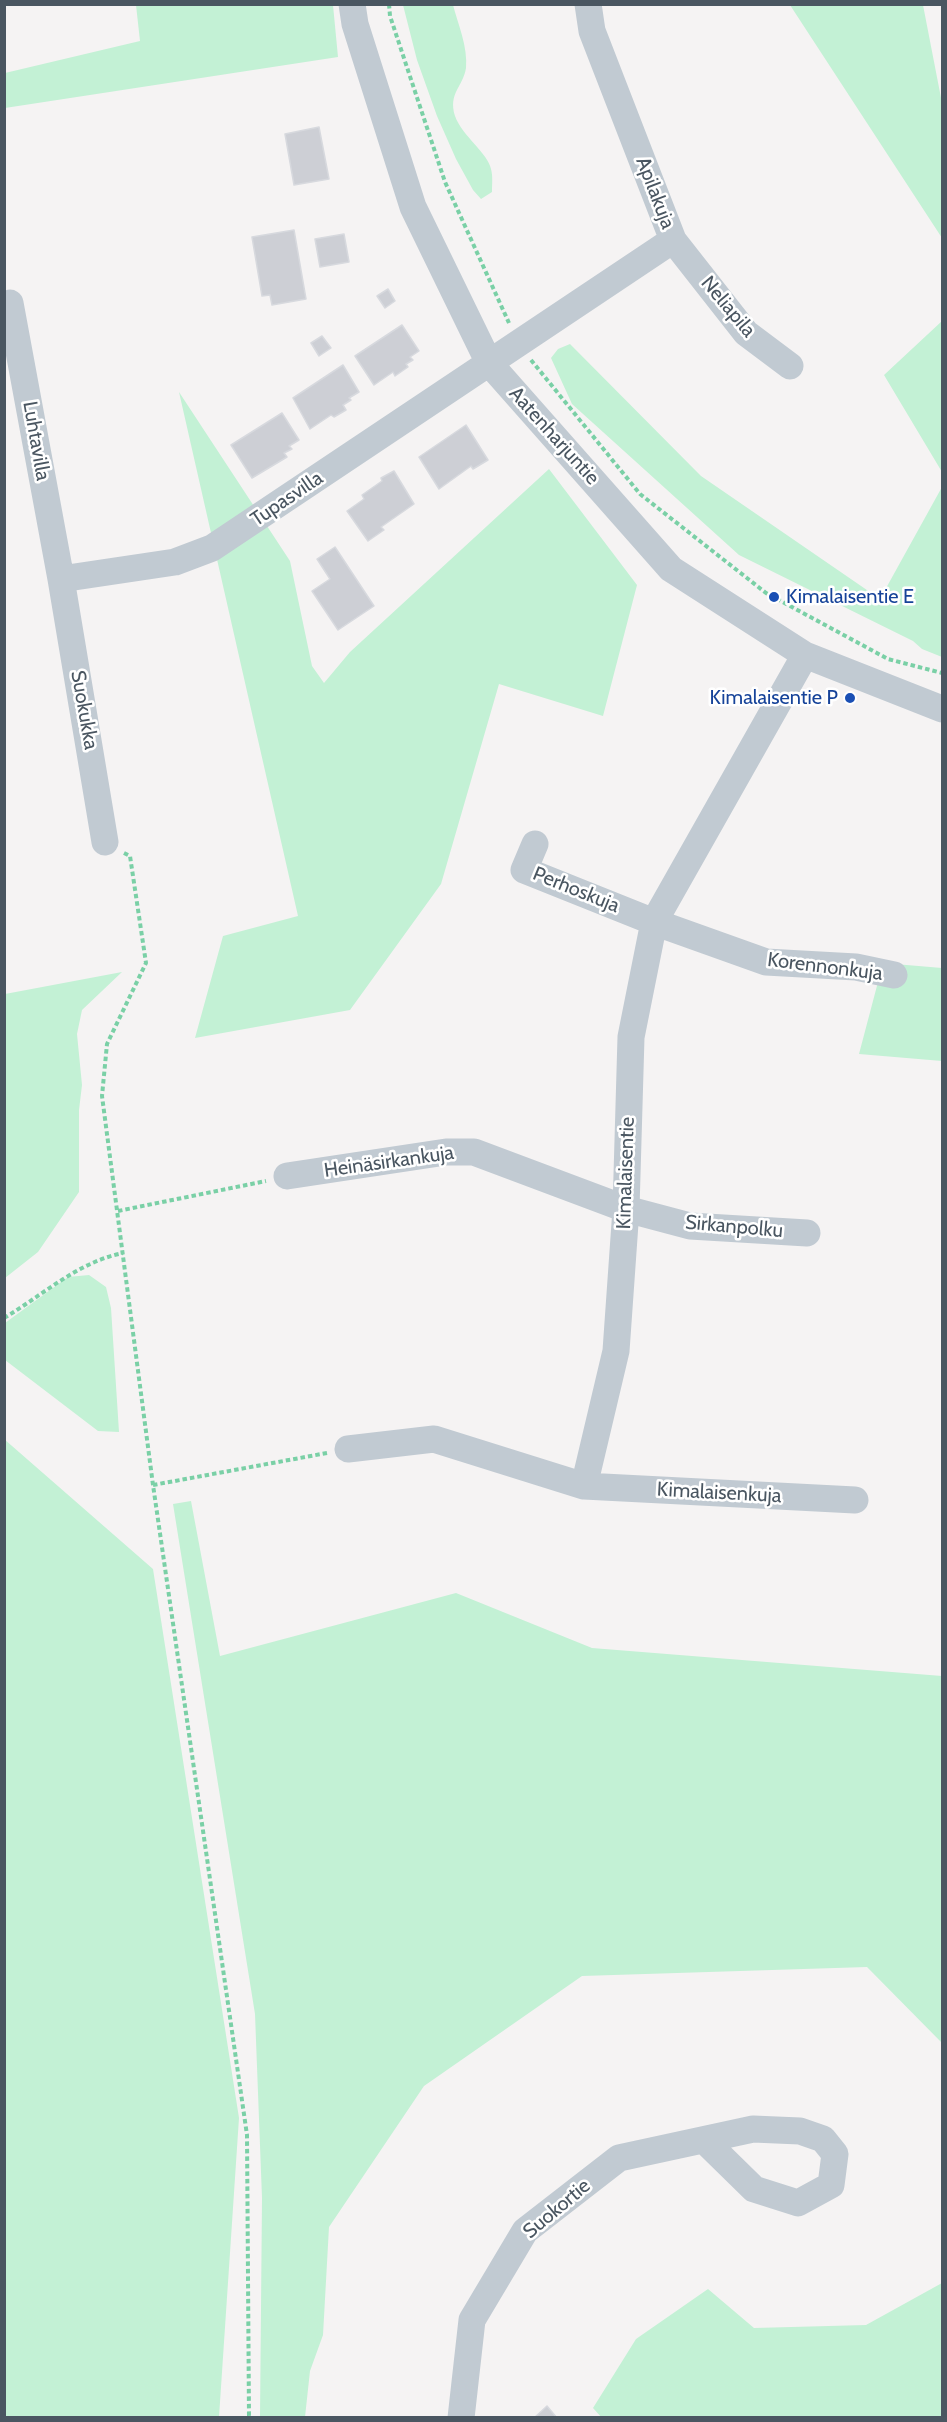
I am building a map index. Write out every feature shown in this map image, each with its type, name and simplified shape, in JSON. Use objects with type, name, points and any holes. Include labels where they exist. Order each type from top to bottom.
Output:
[{"type":"street","name":"Aatenharjuntie","points":[[352,4],[355,24],[413,207],[489,363],[671,569],[805,655],[942,709]]},
{"type":"street","name":"Apilakuja","points":[[489,363],[674,240],[592,31],[588,4]]},
{"type":"street","name":"Neliapila","points":[[674,240],[746,333],[790,366]]},
{"type":"street","name":"Luhtavilla","points":[[10,303],[62,579]]},
{"type":"street","name":"Tupasvilla","points":[[62,579],[175,562],[212,548],[489,363]]},
{"type":"street","name":"Suokukka","points":[[62,579],[105,842]]},
{"type":"street","name":"Kimalaisentie","points":[[584,1486],[616,1351],[626,1209],[631,1037],[654,922],[805,655]]},
{"type":"street","name":"Perhoskuja","points":[[535,844],[524,870],[654,922]]},
{"type":"street","name":"Korennonkuja","points":[[654,922],[766,962],[856,967],[894,975]]},
{"type":"street","name":"Heinäsirkankuja","points":[[287,1176],[446,1152],[474,1152],[626,1209]]},
{"type":"street","name":"Sirkanpolku","points":[[626,1209],[690,1226],[807,1233]]},
{"type":"street","points":[[348,1449],[434,1439],[584,1486]]},
{"type":"street","name":"Kimalaisenkuja","points":[[584,1486],[855,1500]]},
{"type":"street","name":"Suokortie","points":[[461,2418],[472,2320],[525,2231],[619,2158],[704,2140]]},
{"type":"path","points":[[389,4],[390,16],[445,182],[518,344],[640,494],[766,593],[888,659],[942,673]]},
{"type":"path","points":[[105,842],[130,856],[146,963],[107,1044],[102,1096],[153,1485],[247,2135],[249,2418]]},
{"type":"path","points":[[118,1211],[287,1176]]},
{"type":"path","points":[[4,1318],[42,1291],[101,1259],[123,1253]]},
{"type":"path","points":[[153,1485],[348,1449]]},
{"type":"green space","points":[[136,5],[333,5],[338,57],[5,108],[5,73],[140,41]]},
{"type":"green space","points":[[403,5],[453,5],[464,44],[466,68],[453,101],[453,108],[458,123],[485,157],[492,172],[492,192],[481,199],[473,190],[456,159],[437,116],[417,60]]},
{"type":"green space","points":[[790,5],[923,5],[942,103],[942,238]]},
{"type":"green space","points":[[942,321],[942,472],[884,375]]},
{"type":"green space","points":[[570,344],[701,476],[880,599],[942,487],[942,657],[922,649],[913,641],[739,555],[572,404],[551,358],[558,349]]},
{"type":"green space","points":[[179,392],[290,561],[312,666],[324,683],[350,652],[549,469],[637,585],[603,716],[499,684],[441,884],[350,1010],[195,1038],[223,936],[298,916]]},
{"type":"green space","points":[[883,963],[942,968],[942,1061],[859,1054]]},
{"type":"green space","points":[[122,972],[82,1010],[77,1034],[82,1085],[79,1110],[79,1192],[38,1252],[5,1278],[5,994]]},
{"type":"green space","points":[[89,1275],[106,1287],[111,1308],[119,1432],[98,1431],[5,1360],[5,1323],[68,1277]]},
{"type":"green space","points":[[4,1439],[153,1569],[239,2118],[219,2417],[5,2417]]},
{"type":"green space","points":[[191,1501],[220,1656],[456,1593],[592,1648],[942,1676],[942,2043],[867,1967],[582,1976],[424,2086],[329,2227],[323,2335],[310,2371],[305,2417],[260,2417],[262,2198],[255,2014],[173,1504]]},
{"type":"green space","points":[[942,2283],[942,2417],[602,2418],[593,2408],[636,2339],[708,2289],[754,2328],[866,2325]]},
{"type":"building","points":[[319,127],[329,179],[294,185],[285,134]]},
{"type":"building","points":[[294,230],[306,299],[272,305],[270,295],[262,296],[252,237]]},
{"type":"building","points":[[344,234],[349,262],[320,267],[315,239]]},
{"type":"building","points":[[388,289],[395,301],[385,308],[377,296]]},
{"type":"building","points":[[402,325],[419,351],[410,357],[413,360],[406,364],[408,367],[395,376],[393,372],[374,385],[355,356]]},
{"type":"building","points":[[322,336],[331,348],[319,356],[311,343]]},
{"type":"building","points":[[343,365],[359,392],[343,405],[346,410],[334,417],[331,415],[310,429],[293,398]]},
{"type":"building","points":[[282,413],[299,440],[289,446],[292,449],[284,453],[287,457],[252,478],[231,445]]},
{"type":"building","points":[[466,425],[488,460],[473,469],[471,466],[439,489],[419,457]]},
{"type":"building","points":[[394,471],[414,504],[381,527],[384,530],[368,541],[347,511],[364,499],[362,495],[382,481],[381,478]]},
{"type":"building","points":[[335,547],[374,606],[338,630],[312,591],[330,579],[317,559]]},
{"type":"building","points":[[547,2406],[557,2418],[534,2418]]},
{"type":"place","name":"Kimalaisentie E","points":[[774,597]]},
{"type":"place","name":"Kimalaisentie P","points":[[850,698]]}]
